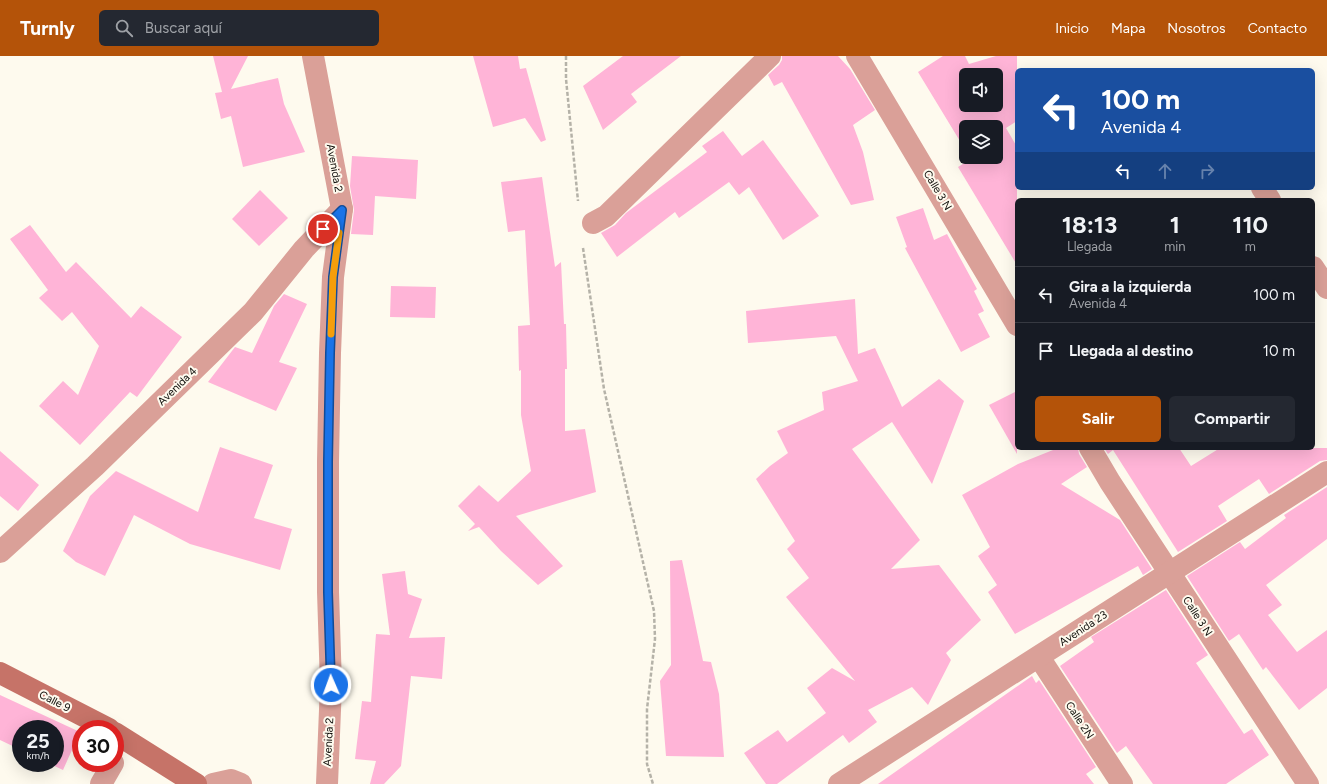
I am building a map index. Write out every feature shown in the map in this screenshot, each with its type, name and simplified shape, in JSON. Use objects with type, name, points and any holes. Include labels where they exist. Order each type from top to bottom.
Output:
[{"type":"street","name":"Avenida 2","points":[[313,56],[342,210],[333,277],[330,353],[328,592],[331,685],[326,783]]},
{"type":"street","points":[[586,216],[606,216],[770,56]]},
{"type":"street","name":"Calle 3 N","points":[[857,56],[1015,322]]},
{"type":"street","name":"Avenida 4","points":[[0,552],[95,466],[253,312],[304,249],[342,210]]},
{"type":"street","points":[[1315,270],[1327,288]]},
{"type":"street","name":"Calle 3 N","points":[[1091,450],[1110,482],[1308,784]]},
{"type":"street","name":"Avenida 23","points":[[839,784],[1327,472]]},
{"type":"street","name":"Calle 2N","points":[[1039,657],[1122,784]]},
{"type":"street","name":"Calle 9","points":[[0,673],[91,720]]},
{"type":"street","name":"Calle 9","points":[[124,739],[196,784]]},
{"type":"street","points":[[101,784],[108,772]]},
{"type":"street","points":[[213,784],[231,780],[241,784]]},
{"type":"path","points":[[566,56],[566,78],[586,216]]},
{"type":"path","points":[[583,247],[604,389],[654,611],[655,639],[647,709],[647,764],[653,784]]},
{"type":"building","points":[[213,56],[248,56],[231,89],[278,78],[284,104],[305,152],[243,167],[231,116],[221,119],[215,93],[222,92]]},
{"type":"building","points":[[473,56],[518,56],[520,69],[526,68],[546,140],[541,142],[525,118],[493,127]]},
{"type":"building","points":[[623,56],[681,56],[631,94],[637,102],[603,130],[583,86]]},
{"type":"building","points":[[782,56],[838,56],[850,69],[875,110],[853,125],[863,152],[874,200],[851,205],[782,82],[774,86],[768,75],[779,65],[782,60]]},
{"type":"building","points":[[943,56],[965,56],[969,64],[996,56],[1017,56],[1017,68],[1015,68],[1015,122],[1006,128],[1015,144],[1015,190],[1017,190],[1017,198],[1015,198],[1015,262],[958,167],[963,164],[1003,164],[1003,120],[959,120],[959,139],[918,72]]},
{"type":"building","points":[[723,131],[742,156],[763,140],[819,216],[783,240],[749,187],[739,195],[729,182],[679,218],[675,212],[617,257],[601,233],[615,225],[626,213],[707,152],[702,146]]},
{"type":"building","points":[[352,156],[418,160],[416,199],[375,196],[373,235],[351,234],[354,210],[350,186]]},
{"type":"building","points":[[542,177],[555,267],[561,262],[564,324],[566,324],[567,369],[565,369],[565,431],[585,429],[596,492],[516,516],[563,566],[538,585],[501,551],[479,527],[468,531],[475,524],[458,506],[479,485],[498,502],[531,471],[521,415],[521,370],[519,371],[518,326],[530,325],[525,230],[508,232],[501,182]]},
{"type":"building","points":[[260,190],[288,218],[259,246],[232,219]]},
{"type":"building","points":[[923,208],[934,240],[947,234],[977,289],[974,291],[984,311],[978,314],[990,337],[961,352],[905,248],[907,247],[896,217]]},
{"type":"building","points":[[30,225],[66,272],[76,262],[131,318],[141,306],[182,337],[137,397],[130,392],[80,445],[39,406],[63,381],[78,395],[99,346],[72,312],[62,321],[39,298],[48,290],[10,239]]},
{"type":"building","points":[[391,286],[436,287],[435,318],[390,317]]},
{"type":"building","points":[[284,294],[307,304],[279,362],[297,368],[276,411],[208,382],[235,347],[252,353],[274,306]]},
{"type":"building","points":[[855,299],[858,354],[875,348],[902,407],[939,379],[964,401],[932,484],[892,422],[852,449],[920,540],[891,569],[939,565],[981,620],[946,653],[951,660],[928,705],[912,687],[868,710],[877,722],[849,743],[843,735],[777,784],[766,784],[744,753],[778,730],[787,742],[826,713],[807,688],[832,668],[855,681],[786,597],[809,578],[787,549],[795,541],[756,479],[770,466],[788,453],[777,431],[824,410],[822,392],[858,381],[836,336],[748,343],[746,311]]},
{"type":"building","points":[[1015,392],[1015,450],[1017,450],[1017,454],[989,405]]},
{"type":"building","points":[[220,447],[273,465],[254,518],[292,529],[280,570],[190,544],[134,515],[105,576],[76,562],[63,551],[90,496],[116,471],[198,512]]},
{"type":"building","points":[[1315,448],[1327,448],[1327,460],[1320,461],[1269,494],[1259,479],[1218,506],[1227,521],[1178,552],[1113,450],[1180,450],[1191,466],[1217,450],[1315,450]]},
{"type":"building","points":[[1053,450],[1078,450],[1079,454],[1087,467],[1061,484],[1120,520],[1152,569],[1143,575],[1138,566],[1015,634],[988,592],[997,585],[978,556],[990,547],[962,495],[1018,464]]},
{"type":"building","points":[[1105,450],[1113,450],[1108,454]]},
{"type":"building","points":[[0,451],[39,485],[18,511],[0,496]]},
{"type":"building","points":[[1327,487],[1327,539],[1266,585],[1282,605],[1268,615],[1297,652],[1327,630],[1327,688],[1299,710],[1266,667],[1263,670],[1239,634],[1229,641],[1187,576],[1240,542],[1245,549],[1286,518],[1284,515]]},
{"type":"building","points":[[682,560],[703,661],[711,662],[719,694],[724,757],[666,756],[660,681],[671,665],[670,561]]},
{"type":"building","points":[[405,571],[408,594],[422,599],[409,638],[445,637],[442,679],[411,676],[401,766],[384,784],[370,784],[376,761],[355,759],[362,701],[371,702],[376,634],[390,635],[382,574]]},
{"type":"building","points":[[1166,590],[1208,655],[1196,663],[1244,734],[1252,729],[1269,755],[1226,784],[1153,784],[1126,746],[1117,753],[1060,666],[1094,642],[1091,637]]},
{"type":"building","points":[[1032,676],[1036,683],[1039,680],[1096,767],[1086,774],[1094,784],[878,784]]},
{"type":"building","points":[[0,695],[54,720],[12,720],[12,746],[0,740]]},
{"type":"building","points":[[64,725],[72,728],[72,750],[64,768]]},
{"type":"slow traffic","points":[[331,334],[333,277],[339,233]]},
{"type":"route","points":[[323,229],[342,210],[333,277],[330,353],[328,592],[331,685]]}]
